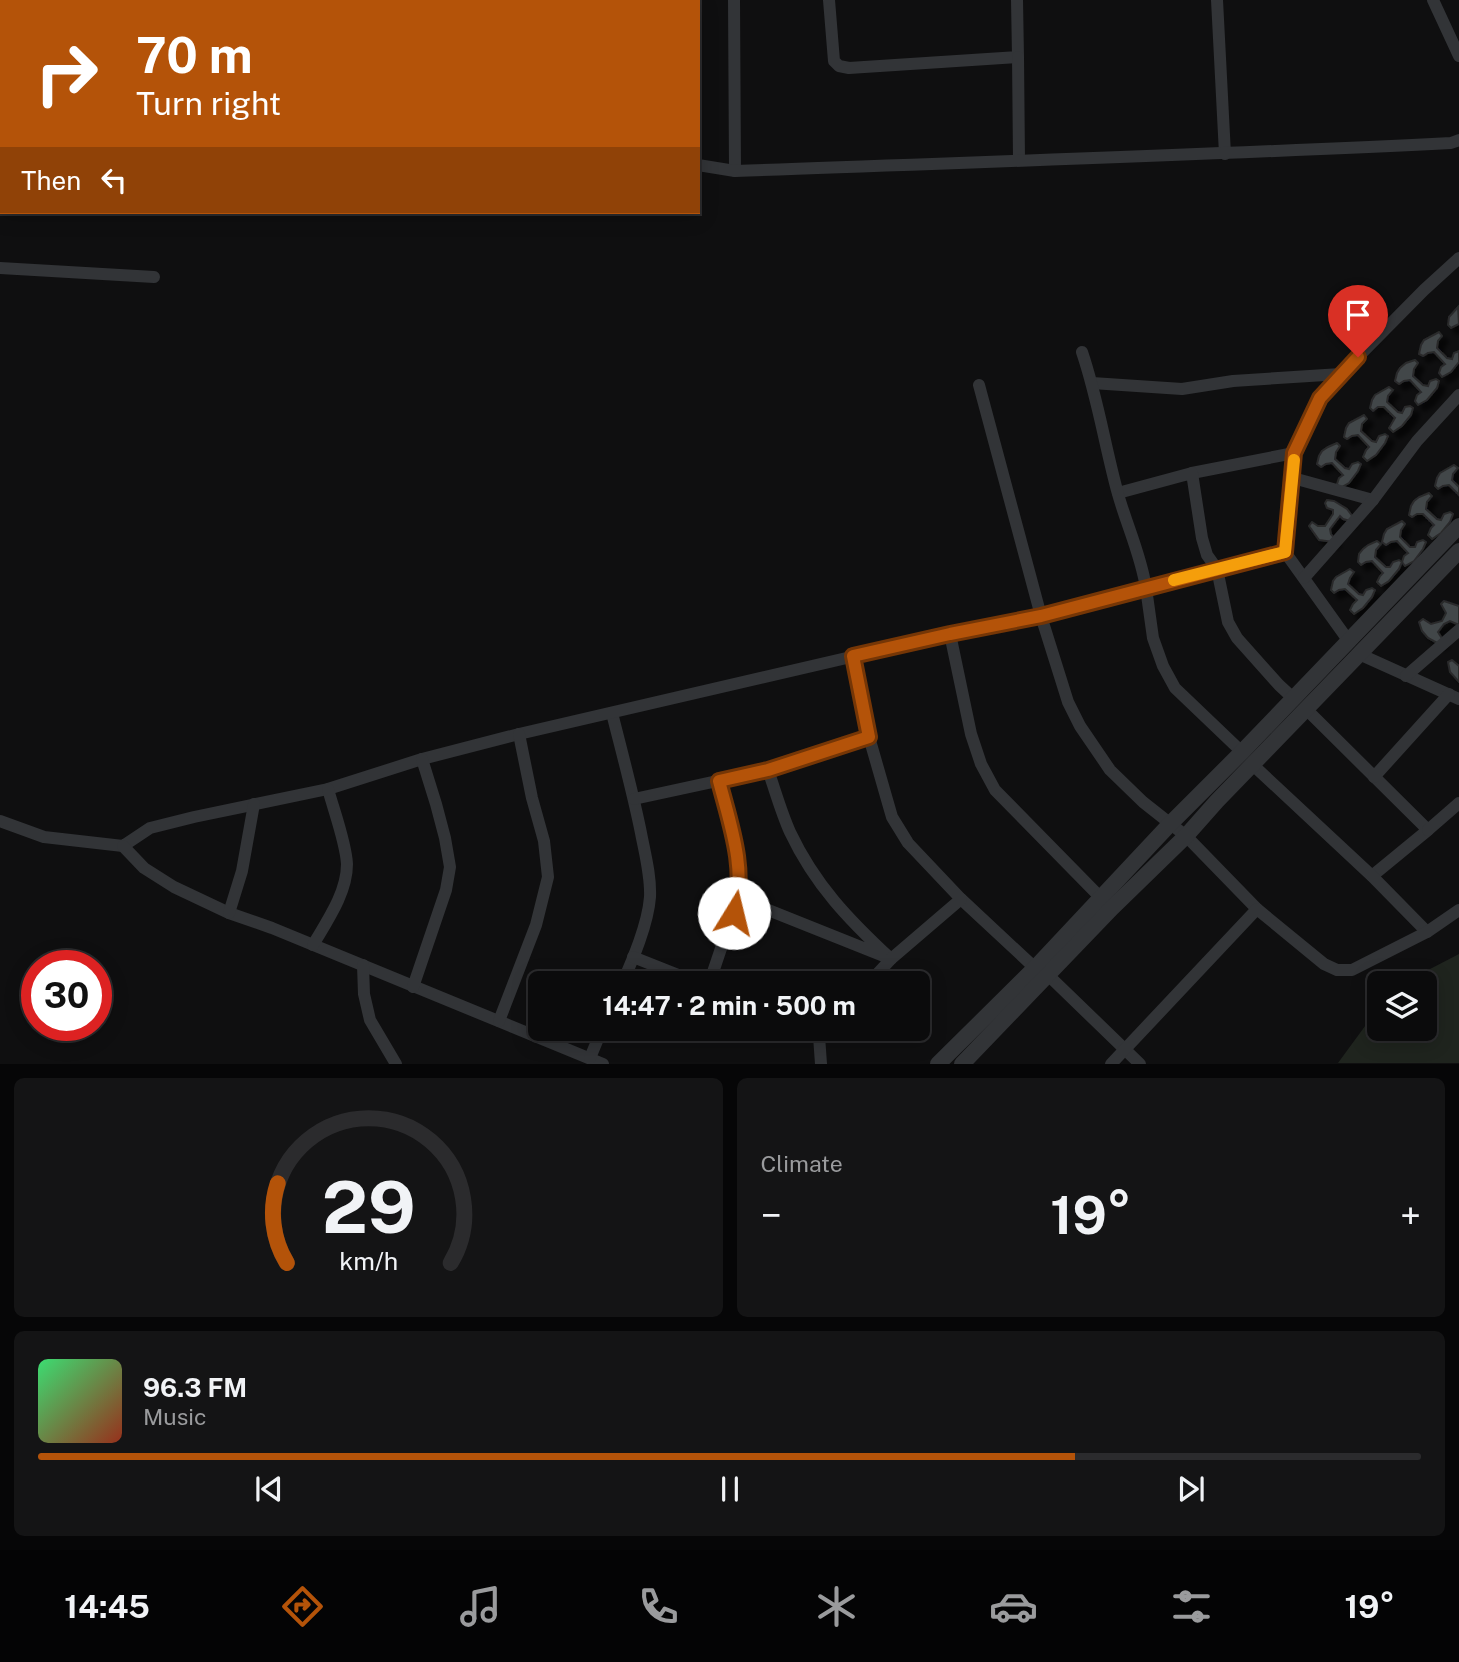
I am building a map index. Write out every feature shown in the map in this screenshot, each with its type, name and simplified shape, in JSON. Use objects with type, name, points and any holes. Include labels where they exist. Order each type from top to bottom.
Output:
[{"type":"street","points":[[734,0],[735,171]]},
{"type":"street","points":[[829,0],[834,61],[839,66],[849,68],[1018,57]]},
{"type":"street","points":[[1017,0],[1019,160]]},
{"type":"street","points":[[1217,0],[1225,154]]},
{"type":"street","points":[[1433,0],[1459,56]]},
{"type":"street","points":[[700,165],[735,171],[1225,154],[1459,141]]},
{"type":"street","points":[[1348,640],[1285,552],[1294,453],[1320,398],[1424,289],[1459,258]]},
{"type":"street","points":[[0,268],[154,276]]},
{"type":"street","points":[[1083,352],[1093,383],[1118,493],[1143,566],[1153,638],[1163,666],[1175,688],[1427,932]]},
{"type":"street","points":[[1093,383],[1182,389],[1233,381],[1341,374]]},
{"type":"street","points":[[979,385],[1041,616],[1068,702],[1080,726],[1111,771],[1143,802],[1186,836],[1258,909],[1324,964],[1336,970],[1352,970],[1427,932],[1459,910]]},
{"type":"street","points":[[1304,578],[1373,500],[1417,441],[1459,395]]},
{"type":"street","points":[[1118,493],[1192,473],[1294,453]]},
{"type":"street","points":[[1192,473],[1202,538],[1207,555],[1217,569],[1228,622],[1237,638],[1279,685],[1428,830]]},
{"type":"street","points":[[1293,478],[1373,500]]},
{"type":"street","points":[[1300,704],[1348,640],[1459,526]]},
{"type":"street","points":[[962,1063],[1100,897],[1170,824],[1247,758],[1300,704],[1359,654],[1459,551]]},
{"type":"street","points":[[123,846],[150,828],[328,789],[422,759],[519,734],[950,634],[1041,616],[1285,552]]},
{"type":"street","points":[[1406,676],[1459,631]]},
{"type":"street","points":[[950,634],[971,734],[981,764],[995,790],[1100,897]]},
{"type":"street","points":[[1359,654],[1454,697],[1374,777]]},
{"type":"street","points":[[853,656],[869,737],[892,817],[908,843],[961,899],[1083,1007],[1140,1063]]},
{"type":"street","points":[[612,713],[647,860],[650,897],[642,931],[628,971]]},
{"type":"street","points":[[499,1021],[536,925],[548,877],[544,841],[519,734]]},
{"type":"street","points":[[634,799],[768,770],[869,737]]},
{"type":"street","points":[[938,1063],[1112,908],[1186,836],[1247,758]]},
{"type":"street","points":[[413,987],[446,890],[450,867],[436,804],[422,759]]},
{"type":"street","points":[[768,770],[789,830],[805,859],[842,912],[891,959]]},
{"type":"street","points":[[713,971],[738,898],[740,869],[719,781]]},
{"type":"street","points":[[313,945],[338,899],[345,880],[347,862],[328,789]]},
{"type":"street","points":[[1372,876],[1459,803]]},
{"type":"street","points":[[229,913],[242,871],[254,804]]},
{"type":"street","points":[[0,821],[44,837],[123,846],[144,868],[174,887],[229,913],[456,1002],[596,1061],[600,1041]]},
{"type":"street","points":[[738,898],[891,959]]},
{"type":"street","points":[[880,971],[961,899]]},
{"type":"street","points":[[1111,1063],[1258,909]]},
{"type":"street","points":[[634,957],[669,971]]},
{"type":"street","points":[[363,965],[364,994],[369,1020],[396,1063]]},
{"type":"street","points":[[821,1063],[822,1041]]},
{"type":"shaded area","points":[[1459,954],[1459,1063],[1338,1063],[1367,1023],[1367,1041],[1437,1041],[1437,971],[1426,971]]},
{"type":"building","points":[[1458,307],[1459,324],[1451,328],[1448,325],[1449,317]]},
{"type":"building","points":[[1439,332],[1442,336],[1437,348],[1447,358],[1452,359],[1454,353],[1459,351],[1459,362],[1451,372],[1442,377],[1439,373],[1445,364],[1434,352],[1423,356],[1419,354],[1424,340]]},
{"type":"building","points":[[1415,360],[1418,363],[1413,376],[1423,385],[1428,386],[1430,381],[1436,379],[1439,381],[1427,400],[1418,405],[1415,401],[1421,392],[1410,380],[1399,384],[1395,381],[1400,368]]},
{"type":"building","points":[[1389,387],[1393,390],[1387,402],[1398,412],[1402,413],[1405,407],[1413,408],[1402,426],[1393,432],[1389,428],[1395,418],[1384,407],[1373,411],[1370,408],[1375,395]]},
{"type":"building","points":[[1364,415],[1367,419],[1362,424],[1361,431],[1372,441],[1376,442],[1379,436],[1385,434],[1388,436],[1376,455],[1367,461],[1363,457],[1369,447],[1358,435],[1347,439],[1344,437],[1349,423]]},
{"type":"building","points":[[1337,443],[1340,446],[1335,459],[1345,468],[1349,469],[1352,464],[1358,462],[1361,464],[1349,483],[1340,488],[1337,484],[1343,475],[1332,463],[1321,467],[1317,464],[1322,451]]},
{"type":"building","points":[[1454,465],[1458,468],[1452,480],[1459,487],[1459,495],[1449,485],[1438,489],[1435,486],[1440,473]]},
{"type":"building","points":[[1429,493],[1432,496],[1426,509],[1437,519],[1441,520],[1444,514],[1450,512],[1453,514],[1441,533],[1432,539],[1428,535],[1434,525],[1423,514],[1412,517],[1409,515],[1414,501]]},
{"type":"building","points":[[1327,500],[1347,509],[1353,517],[1350,521],[1340,516],[1330,529],[1335,539],[1333,542],[1319,540],[1309,526],[1312,522],[1325,526],[1333,514],[1333,510],[1327,508]]},
{"type":"building","points":[[1402,521],[1405,524],[1400,537],[1410,547],[1415,547],[1417,542],[1423,540],[1426,542],[1414,561],[1405,566],[1402,562],[1408,553],[1397,541],[1386,545],[1382,542],[1387,529]]},
{"type":"building","points":[[1377,541],[1381,544],[1375,557],[1386,567],[1399,560],[1402,562],[1389,581],[1381,586],[1377,582],[1383,573],[1372,561],[1361,565],[1358,562],[1363,549]]},
{"type":"building","points":[[1350,569],[1354,572],[1348,584],[1359,594],[1363,595],[1366,590],[1372,588],[1375,590],[1363,608],[1354,614],[1350,610],[1357,600],[1345,589],[1334,593],[1331,590],[1336,577]]},
{"type":"building","points":[[1444,601],[1459,606],[1459,625],[1450,621],[1444,624],[1438,632],[1443,640],[1439,644],[1428,638],[1419,622],[1423,619],[1431,624],[1442,621],[1446,613],[1441,604]]},
{"type":"building","points":[[1452,660],[1459,666],[1459,682],[1450,672],[1448,662]]},
{"type":"slow traffic","points":[[1174,580],[1285,552],[1294,460]]},
{"type":"route","points":[[734,913],[740,869],[719,781],[768,770],[869,737],[853,656],[1041,616],[1285,552],[1294,453],[1320,398],[1358,357]]}]
